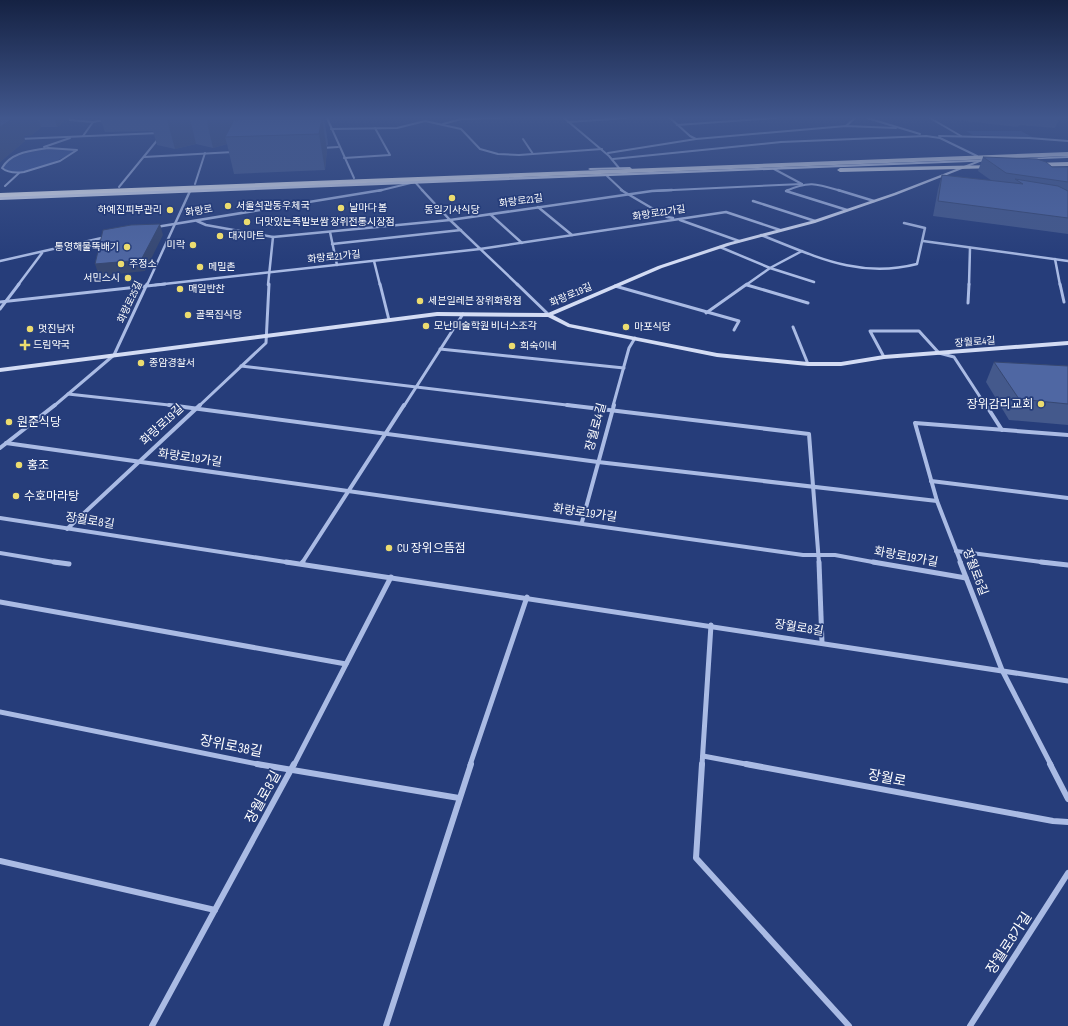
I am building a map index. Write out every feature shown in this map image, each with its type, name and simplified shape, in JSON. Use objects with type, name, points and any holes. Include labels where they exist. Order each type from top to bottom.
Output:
[{"type":"highway","points":[[0,198],[748,166]]},
{"type":"highway","points":[[807,171],[910,166]]},
{"type":"highway","points":[[0,198],[999,166]]},
{"type":"main road","points":[[0,192],[682,166]]},
{"type":"main road","name":"화랑로","points":[[0,198],[846,166]]},
{"type":"street","points":[[3,166],[2,168],[6,172],[19,173],[41,166]]},
{"type":"street","points":[[118,187],[136,166]]},
{"type":"street","points":[[194,184],[201,166]]},
{"type":"street","points":[[348,166],[354,178]]},
{"type":"street","name":"화랑로19길","points":[[0,370],[437,314],[549,315],[660,267],[739,241],[815,221],[874,201],[967,166]]},
{"type":"street","points":[[774,169],[802,184]]},
{"type":"street","points":[[569,176],[576,173],[574,170]]},
{"type":"street","points":[[5,186],[19,173]]},
{"type":"street","points":[[607,176],[611,182],[667,217],[677,219],[739,241]]},
{"type":"street","points":[[935,178],[943,179]]},
{"type":"street","points":[[415,182],[450,220],[549,315]]},
{"type":"street","name":"화랑로","points":[[153,227],[374,192],[415,182]]},
{"type":"street","points":[[847,210],[786,191],[802,184],[815,183],[874,201]]},
{"type":"street","name":"화랑로21길","points":[[197,221],[206,225],[274,237],[450,220],[652,191],[802,184]]},
{"type":"street","name":"화랑로25길","points":[[114,355],[190,191]]},
{"type":"street","points":[[753,201],[815,221]]},
{"type":"street","points":[[538,207],[572,235]]},
{"type":"street","name":"화랑로21가길","points":[[0,302],[480,249],[726,212],[780,230]]},
{"type":"street","points":[[490,214],[522,243]]},
{"type":"street","points":[[761,235],[802,251],[851,267],[889,271],[901,270],[917,264],[925,228],[904,223]]},
{"type":"street","points":[[332,244],[461,230]]},
{"type":"street","points":[[330,232],[337,265]]},
{"type":"street","points":[[0,261],[109,237]]},
{"type":"street","name":"화랑로19길","points":[[67,528],[266,343],[269,272],[274,237]]},
{"type":"street","points":[[923,241],[1068,260]]},
{"type":"street","points":[[720,247],[770,268],[814,282]]},
{"type":"street","points":[[968,303],[970,248]]},
{"type":"street","points":[[706,313],[770,268],[802,251]]},
{"type":"street","points":[[0,309],[43,252]]},
{"type":"street","points":[[1055,259],[1064,302]]},
{"type":"street","points":[[374,261],[389,320]]},
{"type":"street","points":[[747,285],[808,302]]},
{"type":"street","points":[[615,286],[706,313],[739,321],[734,330]]},
{"type":"street","points":[[302,563],[463,314]]},
{"type":"street","name":"장월로4길","points":[[549,315],[568,324],[717,355],[808,364],[841,364],[884,357],[1068,343]]},
{"type":"street","points":[[793,328],[808,364]]},
{"type":"street","points":[[884,357],[870,331],[919,330],[939,353],[954,357],[1002,430]]},
{"type":"street","name":"장월로4길","points":[[582,522],[629,348],[635,338]]},
{"type":"street","points":[[440,349],[624,368]]},
{"type":"street","points":[[0,448],[114,355]]},
{"type":"street","points":[[241,366],[810,434],[819,555],[822,643]]},
{"type":"street","points":[[68,394],[196,408],[386,432],[598,462],[937,500]]},
{"type":"street","name":"장월로6길","points":[[1002,670],[930,481],[915,423],[1068,435]]},
{"type":"street","name":"화랑로19가길","points":[[6,444],[582,522],[803,555],[835,555],[966,578]]},
{"type":"street","points":[[930,481],[1068,498]]},
{"type":"street","name":"장월로8길","points":[[0,518],[711,625],[1068,681]]},
{"type":"street","points":[[956,551],[1068,565]]},
{"type":"street","points":[[0,552],[68,564]]},
{"type":"street","name":"장월로8길","points":[[152,1026],[291,770],[391,577]]},
{"type":"street","points":[[386,1026],[459,798],[527,597]]},
{"type":"street","points":[[0,602],[346,664]]},
{"type":"street","points":[[711,625],[696,858],[849,1026]]},
{"type":"street","points":[[1002,670],[1068,798]]},
{"type":"street","name":"장위로38길","points":[[0,712],[291,770],[459,798]]},
{"type":"street","name":"장월로","points":[[702,756],[1053,821],[1068,822]]},
{"type":"street","points":[[0,861],[215,910]]},
{"type":"street","name":"장월로8가길","points":[[970,1026],[1068,873]]},
{"type":"shaded area","points":[[3,166],[45,166],[28,171],[18,172],[9,172],[2,168]]},
{"type":"building","points":[[996,166],[1068,167],[1068,182],[1006,173]]},
{"type":"building","points":[[942,175],[1023,184],[1015,179],[1058,186],[1068,191],[1068,218],[938,201]]},
{"type":"building","points":[[160,224],[141,260],[95,264],[103,230],[131,225]]},
{"type":"building","points":[[994,362],[1068,366],[1068,404],[1019,399]]},
{"type":"place","name":"동일기사식당","points":[[452,198]]},
{"type":"place","name":"서울석관동우체국","points":[[228,206]]},
{"type":"place","name":"날마다 봄","points":[[341,208]]},
{"type":"place","name":"하예진피부관리","points":[[170,210]]},
{"type":"place","name":"더맛있는족발보쌈 장위전통시장점","points":[[247,222]]},
{"type":"place","name":"대지마트","points":[[220,236]]},
{"type":"place","name":"미락","points":[[193,245]]},
{"type":"place","name":"통영해물뚝배기","points":[[127,247]]},
{"type":"place","name":"주정소","points":[[121,264]]},
{"type":"place","name":"메밀촌","points":[[200,267]]},
{"type":"place","name":"서민스시","points":[[128,278]]},
{"type":"place","name":"매일반찬","points":[[180,289]]},
{"type":"place","name":"세븐일레븐 장위화랑점","points":[[420,301]]},
{"type":"place","name":"골목집식당","points":[[188,315]]},
{"type":"place","name":"모난미술학원 비너스조각","points":[[426,326]]},
{"type":"place","name":"마포식당","points":[[626,327]]},
{"type":"place","name":"멋진남자","points":[[30,329]]},
{"type":"place","name":"드림약국","points":[[25,345]]},
{"type":"place","name":"희숙이네","points":[[512,346]]},
{"type":"place","name":"종암경찰서","points":[[141,363]]},
{"type":"place","name":"장위감리교회","points":[[1041,404]]},
{"type":"place","name":"원준식당","points":[[9,422]]},
{"type":"place","name":"홍조","points":[[19,465]]},
{"type":"place","name":"수호마라탕","points":[[16,496]]},
{"type":"place","name":"CU 장위으뜸점","points":[[389,548]]}]
